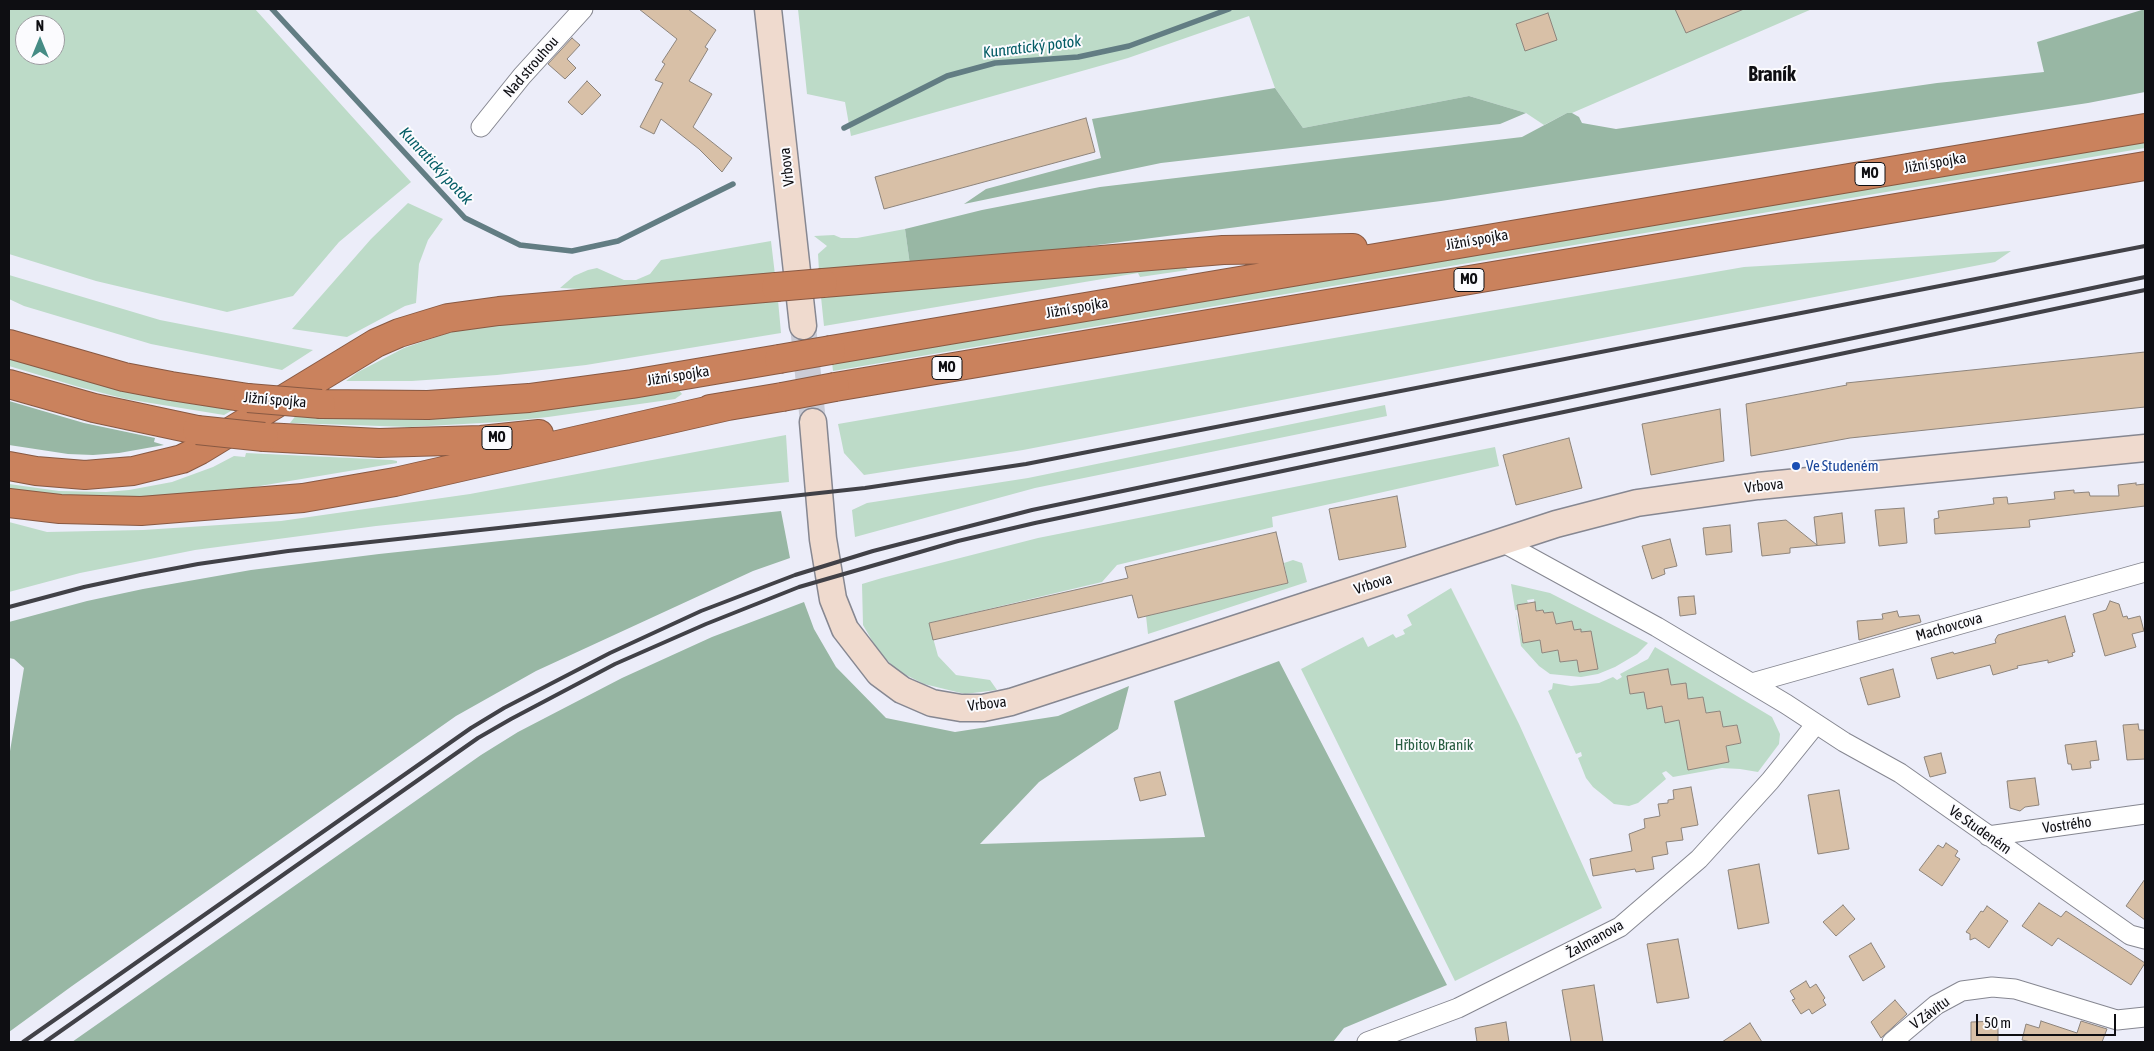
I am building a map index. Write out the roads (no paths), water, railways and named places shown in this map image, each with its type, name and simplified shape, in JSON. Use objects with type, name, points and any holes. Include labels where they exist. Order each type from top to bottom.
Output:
[{"type":"highway","name":"Jižní spojka","points":[[9,344],[124,376],[171,386],[248,398],[321,404],[428,405],[529,398],[623,386],[2145,128]]},
{"type":"highway","name":"MO","points":[[9,384],[94,408],[197,430],[264,437],[379,443],[481,440],[620,424],[2145,166]]},
{"type":"highway","points":[[9,466],[36,471],[85,475],[134,471],[182,459],[200,450],[376,343],[399,333],[448,318],[499,311],[776,287],[1250,249],[1432,248]]},
{"type":"highway","points":[[9,503],[60,509],[141,511],[303,498],[395,482],[728,406]]},
{"type":"main road","name":"Vrbova","points":[[768,9],[803,326]]},
{"type":"main road","name":"Vrbova","points":[[813,422],[823,539],[834,599],[845,630],[879,673],[902,690],[932,703],[961,708],[983,708],[1012,702],[1590,515],[1655,501],[1758,486],[2145,448]]},
{"type":"street","name":"Nad strouhou","points":[[481,127],[522,76],[583,9]]},
{"type":"street","name":"Ve Studeném","points":[[1502,542],[1656,627],[1900,773],[2130,935],[2145,940]]},
{"type":"street","name":"Machovcova","points":[[1752,683],[2145,572]]},
{"type":"street","name":"Žalmanova","points":[[1367,1042],[1458,1008],[1620,927],[1699,859],[1770,781],[1816,724]]},
{"type":"street","name":"Vostrého","points":[[1988,836],[2145,814]]},
{"type":"street","name":"V Závitu","points":[[1892,1042],[1936,1005],[1962,991],[1992,987],[2015,989],[2118,1020],[2145,1017]]},
{"type":"waterway","name":"Kunratický potok","points":[[272,9],[465,218],[520,245],[572,251],[618,241],[733,184]]},
{"type":"waterway","name":"Kunratický potok","points":[[844,128],[947,76],[995,63],[1078,57],[1129,46],[1229,9]]},
{"type":"tunnel","points":[[803,326],[813,422]]},
{"type":"railway","points":[[9,607],[84,587],[140,575],[198,564],[288,551],[865,488],[1026,464],[2145,246]]},
{"type":"railway","points":[[23,1042],[471,728],[504,708],[610,653],[701,611],[795,575],[873,551],[1032,510],[2145,277]]},
{"type":"railway","points":[[45,1042],[478,738],[615,664],[706,624],[799,587],[958,541],[1035,523],[2145,290]]},
{"type":"place","name":"Ve Studeném","points":[[1796,466]]},
{"type":"district","name":"Braník","points":[[1772,75]]},
{"type":"park label","name":"Hřbitov Braník","points":[[1434,745]]}]
